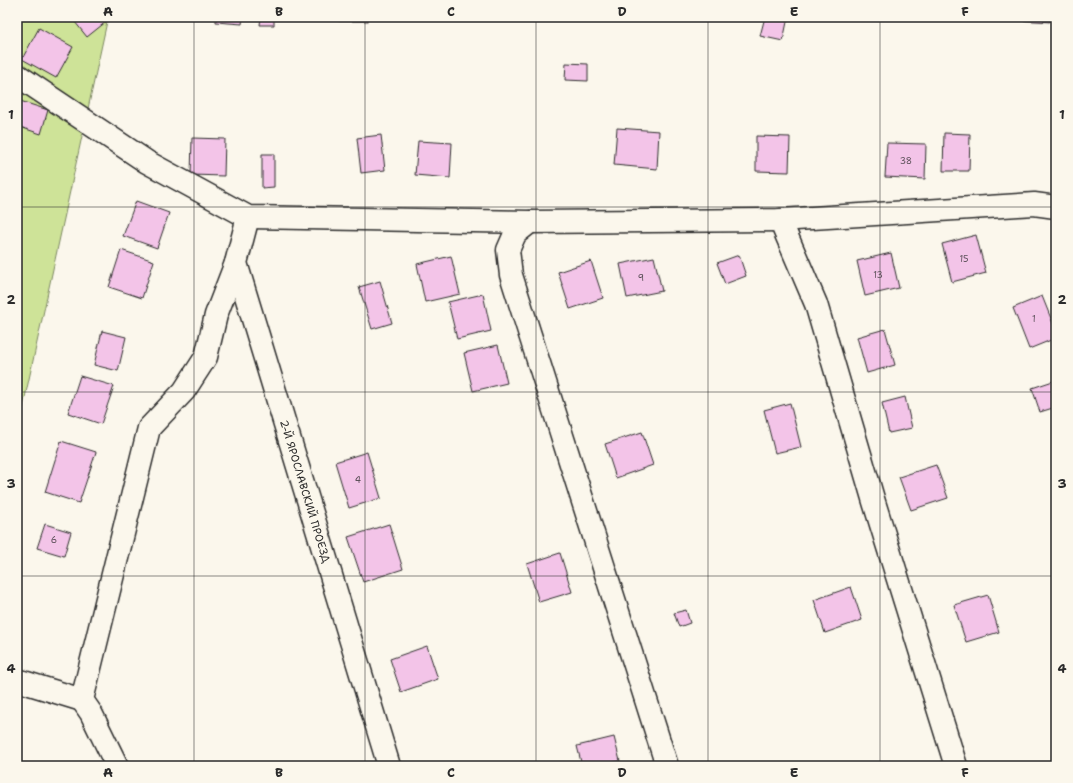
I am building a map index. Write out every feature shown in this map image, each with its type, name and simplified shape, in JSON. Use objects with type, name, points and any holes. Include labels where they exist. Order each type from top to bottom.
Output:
[{"type":"street","points":[[17,75],[147,162],[248,217],[530,222],[780,220],[1034,204],[1056,208]]},
{"type":"street","points":[[82,700],[149,428],[184,391],[206,357],[216,315],[236,263],[248,217]]},
{"type":"street","points":[[780,220],[816,304],[874,502],[956,766]]},
{"type":"street","points":[[530,222],[515,234],[508,250],[511,275],[667,766]]},
{"type":"street","name":"2-Й ЯРОСЛАВСКИЙ ПРОЕЗД","points":[[236,263],[389,766]]},
{"type":"street","points":[[17,680],[82,700],[91,713],[117,766]]},
{"type":"green space","points":[[17,17],[108,17],[17,434]]},
{"type":"building","points":[[71,17],[112,17],[87,37]]},
{"type":"building","points":[[216,17],[243,17],[242,24],[216,22]]},
{"type":"building","points":[[261,17],[274,17],[274,25],[260,25]]},
{"type":"building","points":[[339,17],[368,17],[368,21],[339,21]]},
{"type":"building","points":[[555,17],[590,17],[590,20],[555,20]]},
{"type":"building","points":[[765,17],[788,17],[783,41],[760,36]]},
{"type":"building","points":[[1017,17],[1050,17],[1050,22],[1017,20]]},
{"type":"building","points":[[39,28],[73,47],[56,78],[22,59]]},
{"type":"building","points":[[566,63],[588,64],[588,81],[565,80]]},
{"type":"building","points":[[17,100],[48,110],[41,134],[17,126]]},
{"type":"building","points":[[617,128],[659,131],[657,169],[614,165]]},
{"type":"building","points":[[944,133],[970,134],[969,171],[943,171]]},
{"type":"building","points":[[381,135],[385,170],[361,173],[357,138]]},
{"type":"building","points":[[756,136],[790,137],[789,172],[756,171]]},
{"type":"building","points":[[192,138],[225,139],[224,176],[191,175]]},
{"type":"building","points":[[418,141],[452,143],[450,178],[415,175]]},
{"type":"building","points":[[887,143],[926,144],[925,179],[885,177]]},
{"type":"building","points":[[262,154],[274,154],[274,187],[262,188]]},
{"type":"building","points":[[136,201],[169,213],[157,248],[123,236]]},
{"type":"building","points":[[976,235],[986,273],[952,282],[942,244]]},
{"type":"building","points":[[121,250],[154,261],[142,298],[109,287]]},
{"type":"building","points":[[891,253],[899,288],[865,296],[857,261]]},
{"type":"building","points":[[739,255],[746,276],[725,284],[717,263]]},
{"type":"building","points":[[451,256],[460,294],[425,302],[417,264]]},
{"type":"building","points":[[654,257],[662,291],[627,298],[620,264]]},
{"type":"building","points":[[591,261],[603,298],[570,309],[558,272]]},
{"type":"building","points":[[380,281],[392,323],[372,329],[359,287]]},
{"type":"building","points":[[483,294],[491,331],[457,339],[448,302]]},
{"type":"building","points":[[1042,296],[1056,331],[1056,338],[1029,349],[1013,308]]},
{"type":"building","points":[[885,329],[895,365],[867,373],[857,337]]},
{"type":"building","points":[[102,331],[126,337],[118,371],[94,365]]},
{"type":"building","points":[[498,345],[507,383],[473,391],[464,353]]},
{"type":"building","points":[[80,376],[114,386],[101,424],[68,413]]},
{"type":"building","points":[[1056,380],[1056,407],[1040,412],[1032,388]]},
{"type":"building","points":[[905,397],[912,428],[889,433],[882,403]]},
{"type":"building","points":[[790,403],[801,447],[775,453],[764,410]]},
{"type":"building","points":[[642,432],[653,465],[616,478],[605,444]]},
{"type":"building","points":[[61,441],[96,452],[79,503],[45,492]]},
{"type":"building","points":[[367,452],[381,498],[349,508],[335,462]]},
{"type":"building","points":[[936,465],[948,498],[911,510],[899,477]]},
{"type":"building","points":[[45,524],[71,532],[64,556],[37,548]]},
{"type":"building","points":[[389,524],[403,569],[363,582],[348,537]]},
{"type":"building","points":[[560,553],[572,592],[539,602],[527,564]]},
{"type":"building","points":[[851,587],[862,620],[825,633],[814,600]]},
{"type":"building","points":[[988,595],[999,632],[966,642],[954,605]]},
{"type":"building","points":[[686,610],[690,623],[679,627],[674,613]]},
{"type":"building","points":[[427,646],[438,679],[401,692],[390,659]]},
{"type":"building","points":[[614,737],[620,761],[597,766],[582,766],[577,746]]}]
